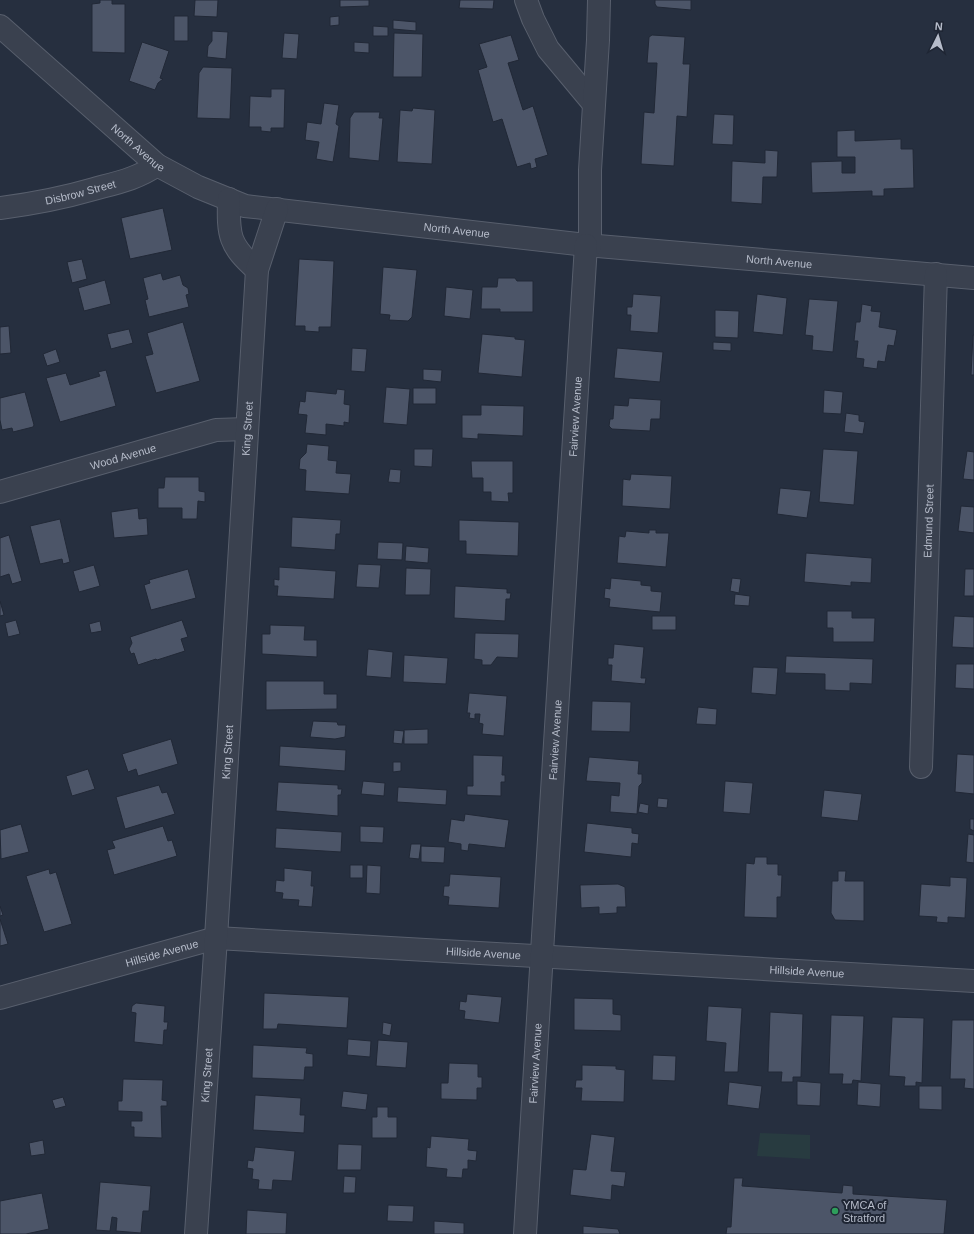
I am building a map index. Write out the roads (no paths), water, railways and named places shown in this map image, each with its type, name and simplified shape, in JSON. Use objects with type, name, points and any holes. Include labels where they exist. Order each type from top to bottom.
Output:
[{"type":"street","points":[[526,0],[533,19],[548,49],[593,103]]},
{"type":"street","name":"Fairview Avenue","points":[[526,1234],[542,956],[588,246],[590,170],[599,0]]},
{"type":"street","name":"North Avenue","points":[[0,26],[157,165],[198,187],[245,206],[588,246],[974,278]]},
{"type":"street","name":"Disbrow Street","points":[[0,208],[52,200],[131,179],[146,173],[157,165]]},
{"type":"street","points":[[229,199],[228,226],[231,239],[241,256],[257,270]]},
{"type":"street","name":"King Street","points":[[196,1234],[216,938],[257,270],[277,210]]},
{"type":"street","name":"Edmund Street","points":[[921,767],[936,274]]},
{"type":"street","name":"Wood Avenue","points":[[0,492],[216,430],[247,429]]},
{"type":"street","name":"Hillside Avenue","points":[[0,998],[216,938],[974,981]]},
{"type":"place","name":"YMCA of Stratford","points":[[835,1211]]}]
